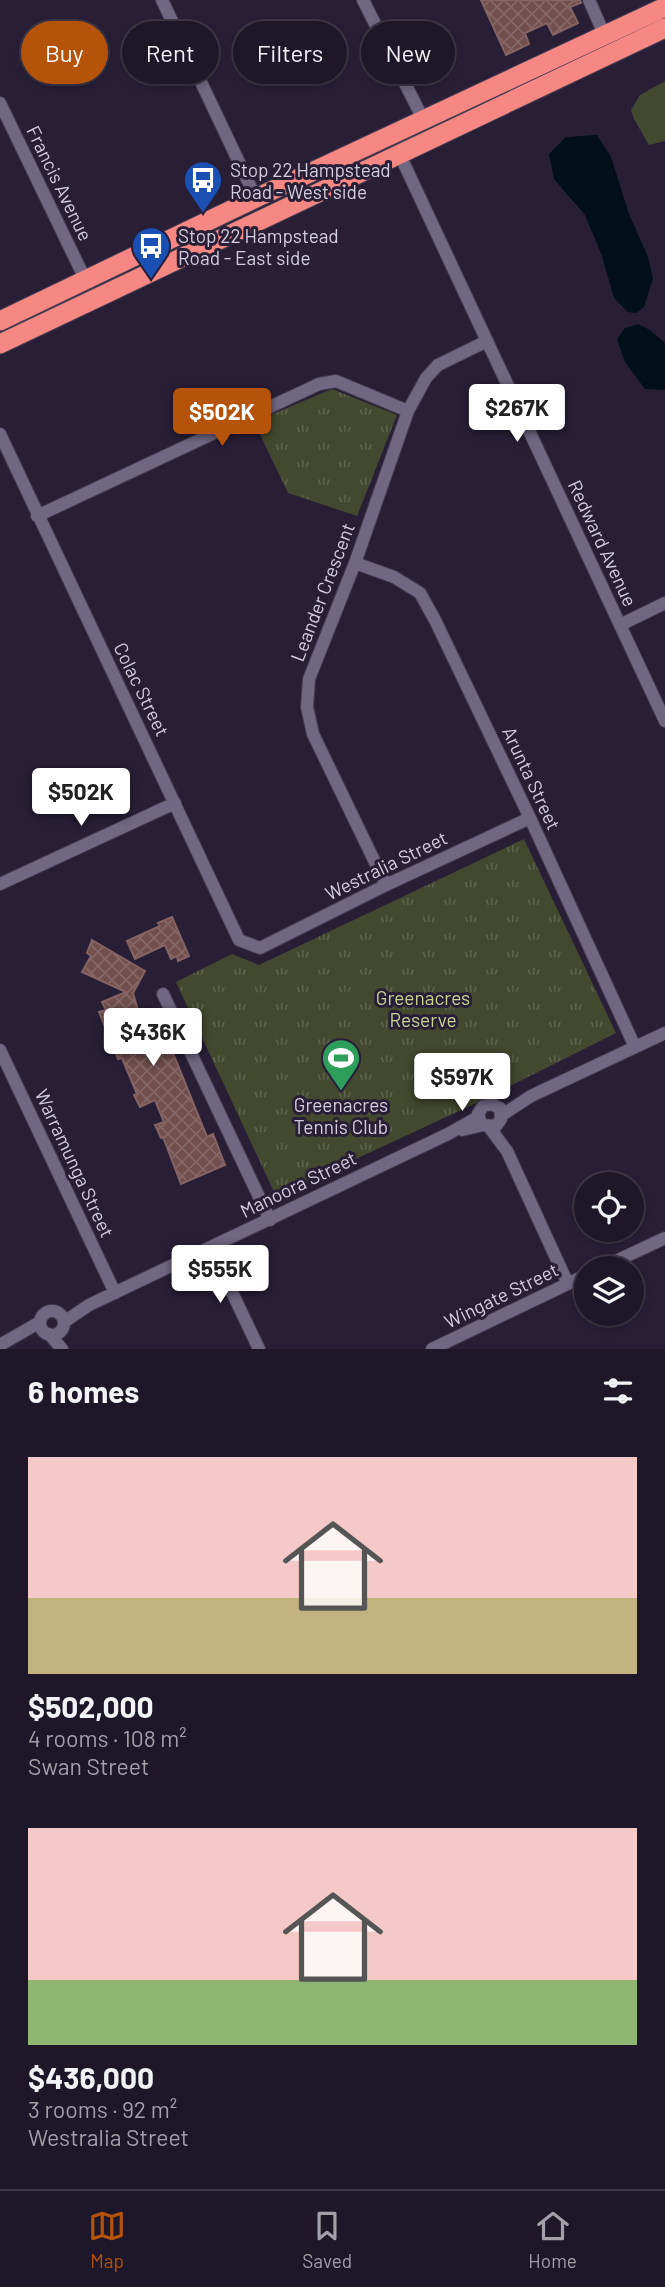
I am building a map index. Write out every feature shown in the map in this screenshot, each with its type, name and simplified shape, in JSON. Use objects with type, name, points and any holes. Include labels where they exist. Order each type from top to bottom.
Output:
[{"type":"highway","points":[[0,321],[390,134],[665,7]]},
{"type":"highway","points":[[0,344],[665,28]]},
{"type":"highway","points":[[604,34],[613,53]]},
{"type":"highway","points":[[423,119],[432,138]]},
{"type":"highway","points":[[390,134],[400,153]]},
{"type":"highway","points":[[256,198],[265,216]]},
{"type":"highway","points":[[86,281],[94,300]]},
{"type":"street","points":[[162,0],[256,198]]},
{"type":"street","points":[[363,0],[423,119]]},
{"type":"street","points":[[589,0],[604,34]]},
{"type":"street","name":"Francis Avenue","points":[[0,103],[86,281]]},
{"type":"street","name":"Redward Avenue","points":[[400,153],[665,721]]},
{"type":"street","name":"Leander Crescent","points":[[386,885],[313,734],[307,707],[309,679],[355,563],[408,411],[426,378],[438,365],[487,341]]},
{"type":"street","points":[[37,516],[319,384],[336,381],[408,411]]},
{"type":"street","name":"Colac Street","points":[[0,434],[239,940],[260,948]]},
{"type":"street","name":"Arunta Street","points":[[355,563],[394,577],[420,593],[530,818],[635,1047]]},
{"type":"street","points":[[620,625],[665,603]]},
{"type":"street","points":[[0,884],[175,803]]},
{"type":"street","name":"Westralia Street","points":[[260,948],[386,885],[530,818]]},
{"type":"street","points":[[163,994],[270,1220]]},
{"type":"street","name":"Manoora Street","points":[[61,1321],[89,1305],[448,1134],[492,1119],[531,1097],[665,1033]]},
{"type":"street","name":"Warramunga Street","points":[[0,1050],[114,1293]]},
{"type":"street","points":[[492,1119],[568,1284]]},
{"type":"street","points":[[627,1256],[665,1238]]},
{"type":"street","points":[[211,1248],[259,1349]]},
{"type":"street","name":"Wingate Street","points":[[432,1349],[454,1344],[574,1281]]},
{"type":"street","points":[[44,1329],[46,1312],[52,1311],[61,1321],[64,1349]]},
{"type":"street","points":[[4,1343],[44,1329],[55,1334],[61,1321]]},
{"type":"street","points":[[44,1329],[64,1349]]},
{"type":"green space","points":[[665,81],[665,141],[649,145],[631,110],[640,95]]},
{"type":"green space","points":[[332,389],[397,415],[357,516],[288,493],[254,422]]},
{"type":"green space","name":"Greenacres Reserve","points":[[524,839],[616,1033],[472,1105],[276,1196],[176,982],[232,954],[259,965]]},
{"type":"shaded area","points":[[597,135],[611,157],[629,214],[648,257],[653,279],[644,307],[636,313],[628,312],[614,298],[602,256],[585,215],[554,179],[549,154],[566,137]]},
{"type":"shaded area","points":[[638,324],[665,343],[665,390],[645,389],[625,362],[617,339],[625,328]]},
{"type":"building","points":[[481,0],[580,0],[581,3],[570,7],[578,23],[553,35],[547,23],[525,33],[529,44],[506,55]]},
{"type":"building","points":[[172,917],[189,956],[178,961],[177,956],[171,959],[165,945],[135,959],[127,941],[160,926],[158,923]]},
{"type":"building","points":[[92,940],[145,971],[133,993],[142,1024],[153,1019],[168,1055],[173,1053],[207,1137],[213,1134],[225,1165],[181,1184],[163,1137],[161,1138],[155,1125],[164,1122],[155,1100],[140,1107],[122,1058],[118,1059],[99,1012],[106,1010],[102,1002],[126,992],[82,972],[91,956],[87,953]]},
{"type":"place","name":"Stop 22 Hampstead Road - West side","points":[[203,214]]},
{"type":"place","name":"Stop 22 Hampstead Road - East side","points":[[151,280]]},
{"type":"place","name":"Greenacres Tennis Club","points":[[341,1092]]}]
